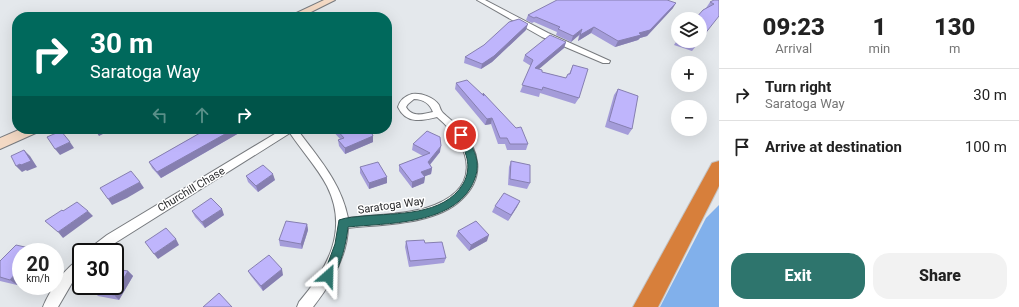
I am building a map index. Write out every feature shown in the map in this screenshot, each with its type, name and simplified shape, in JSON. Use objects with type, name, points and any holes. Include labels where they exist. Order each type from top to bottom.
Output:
[{"type":"highway","points":[[645,307],[719,168]]},
{"type":"main road","points":[[303,12],[331,0]]},
{"type":"main road","points":[[0,144],[22,134]]},
{"type":"street","points":[[480,0],[545,35],[606,61]]},
{"type":"street","name":"Saratoga Way","points":[[343,223],[418,215],[437,210],[453,202],[464,191],[471,178],[473,165],[470,150],[461,135],[448,120],[438,114]]},
{"type":"street","name":"Churchill Chase","points":[[105,243],[283,134]]},
{"type":"street","name":"Churchill Chase","points":[[295,134],[332,186],[340,204],[343,223],[341,244],[334,265],[322,286],[304,307]]},
{"type":"street","points":[[50,307],[67,279],[72,274]]},
{"type":"shaded area","points":[[719,205],[719,307],[660,307],[706,218]]},
{"type":"building","points":[[557,0],[667,0],[676,3],[650,30],[639,33],[641,35],[618,41],[594,27],[580,35],[582,29],[573,36],[558,29],[560,27],[528,15]]},
{"type":"building","points":[[719,0],[719,16],[707,31],[707,12],[701,12],[714,4],[710,2]]},
{"type":"building","points":[[519,19],[528,24],[494,56],[482,64],[465,57],[484,45],[509,22]]},
{"type":"building","points":[[550,35],[566,42],[535,68],[542,70],[542,72],[566,78],[568,74],[570,74],[573,65],[588,69],[579,98],[543,87],[542,90],[522,85],[533,60],[525,55]]},
{"type":"building","points":[[467,80],[484,96],[483,93],[516,128],[521,127],[528,144],[510,144],[507,138],[500,138],[492,118],[487,119],[456,83]]},
{"type":"building","points":[[618,89],[638,96],[632,129],[609,121]]},
{"type":"building","points":[[427,131],[440,137],[441,146],[428,162],[432,168],[421,172],[425,177],[412,182],[399,165],[430,153],[413,144]]},
{"type":"building","points":[[54,134],[63,134],[70,142],[55,149],[47,137]]},
{"type":"building","points":[[198,134],[225,134],[157,172],[149,162]]},
{"type":"building","points":[[340,134],[372,134],[373,136],[345,148],[338,140],[344,138]]},
{"type":"building","points":[[24,150],[31,161],[16,166],[11,156]]},
{"type":"building","points":[[511,161],[530,165],[530,183],[510,179]]},
{"type":"building","points":[[378,162],[387,177],[369,183],[360,167]]},
{"type":"building","points":[[263,165],[273,174],[256,186],[246,176]]},
{"type":"building","points":[[131,171],[140,182],[108,199],[100,188]]},
{"type":"building","points":[[504,193],[520,201],[511,215],[495,206]]},
{"type":"building","points":[[211,198],[222,209],[202,222],[192,211]]},
{"type":"building","points":[[77,202],[88,211],[58,232],[45,221],[62,210],[63,211]]},
{"type":"building","points":[[286,221],[307,224],[301,244],[279,240]]},
{"type":"building","points":[[476,221],[489,235],[471,245],[458,231]]},
{"type":"building","points":[[166,228],[176,239],[154,254],[145,242]]},
{"type":"building","points":[[424,240],[425,243],[442,242],[446,258],[410,261],[406,241]]},
{"type":"building","points":[[12,249],[12,278],[10,280],[0,277],[0,261]]},
{"type":"building","points":[[269,255],[282,269],[261,286],[248,271]]},
{"type":"building","points":[[124,270],[128,271],[124,278]]},
{"type":"building","points":[[219,293],[232,307],[203,307]]},
{"type":"route","points":[[328,276],[334,265],[341,244],[343,223],[418,215],[437,210],[453,202],[464,191],[471,178],[473,165],[470,150],[461,135]]}]
